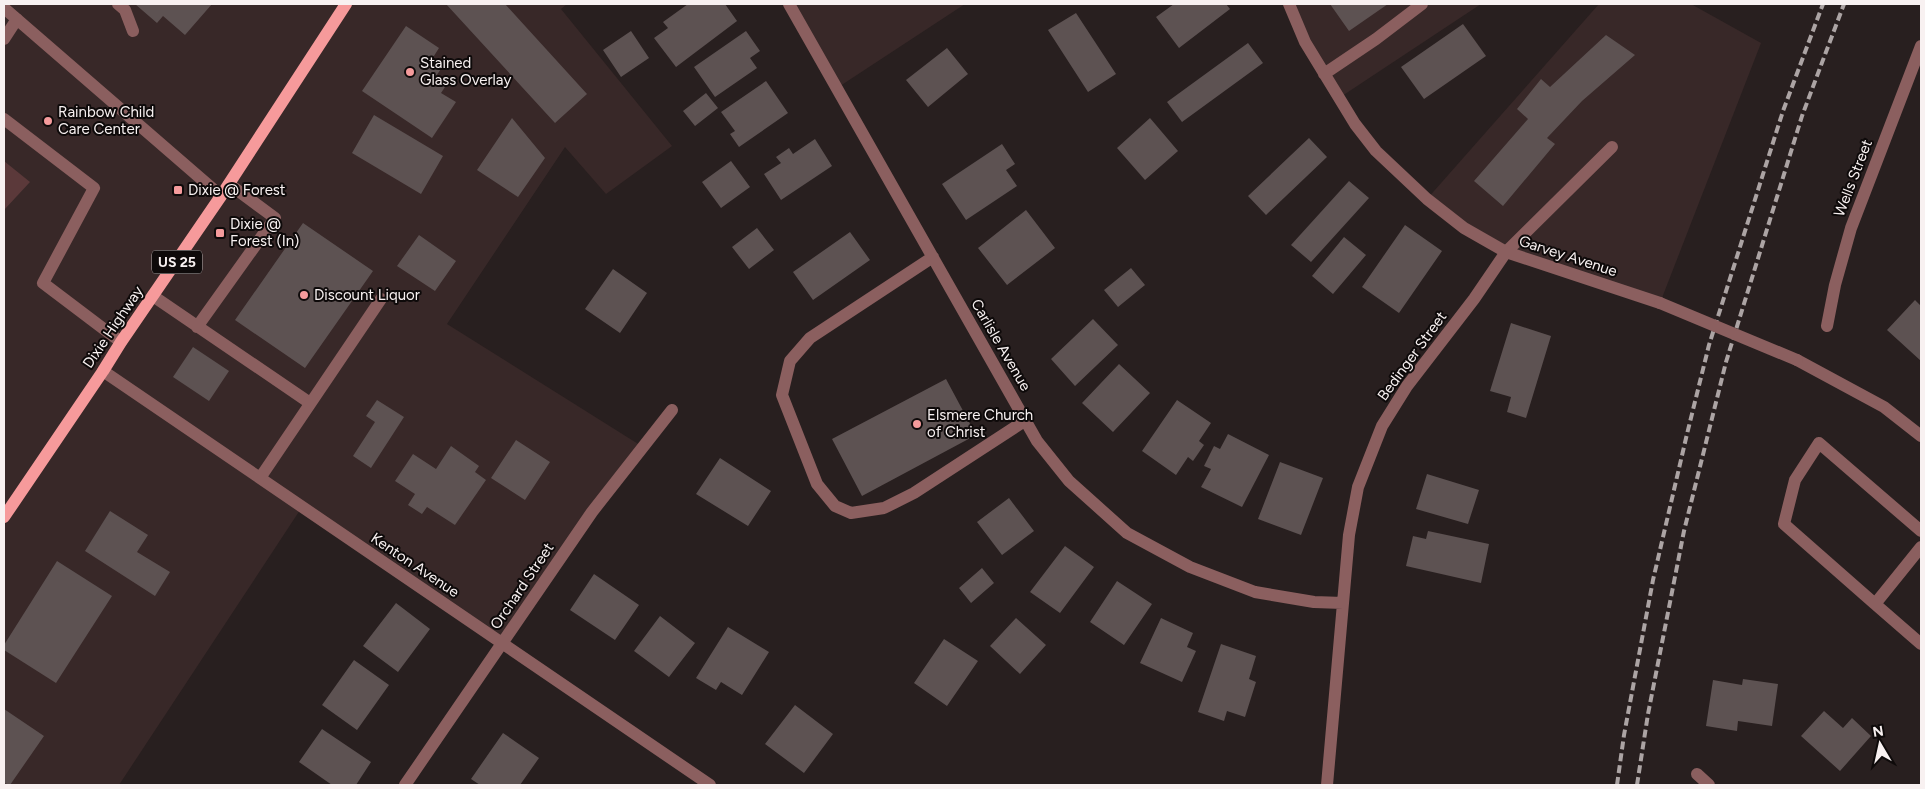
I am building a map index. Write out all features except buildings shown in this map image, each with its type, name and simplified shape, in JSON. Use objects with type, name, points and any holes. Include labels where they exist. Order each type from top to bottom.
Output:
[{"type":"main road","name":"Dixie Highway","points":[[4,517],[121,342],[222,196],[346,4]]},
{"type":"street","points":[[118,4],[125,10],[133,31]]},
{"type":"street","name":"Carlisle Avenue","points":[[789,4],[1037,441],[1070,481],[1127,533],[1190,567],[1255,592],[1314,602],[1344,604]]},
{"type":"street","name":"Garvey Avenue","points":[[1289,4],[1304,42],[1355,124],[1376,151],[1427,199],[1464,228],[1506,252],[1660,304],[1797,360],[1884,407],[1921,436]]},
{"type":"street","points":[[1324,74],[1376,39],[1422,4]]},
{"type":"street","points":[[4,8],[222,196]]},
{"type":"street","points":[[4,39],[17,19]]},
{"type":"street","name":"Wells Street","points":[[1828,326],[1835,285],[1851,228],[1921,46]]},
{"type":"street","points":[[4,119],[94,188],[43,283],[121,342]]},
{"type":"street","name":"Bedinger Street","points":[[1327,785],[1349,535],[1358,487],[1382,426],[1406,386],[1474,299],[1506,252],[1612,147]]},
{"type":"street","points":[[197,327],[275,218],[229,184]]},
{"type":"street","points":[[933,257],[810,338],[790,361],[782,396],[817,484],[835,506],[851,513],[884,508],[914,493],[1026,420]]},
{"type":"street","points":[[153,296],[310,403]]},
{"type":"street","points":[[260,478],[380,299]]},
{"type":"street","name":"Kenton Avenue","points":[[103,371],[710,785]]},
{"type":"street","name":"Orchard Street","points":[[405,785],[592,512],[672,410]]},
{"type":"street","points":[[1921,531],[1819,443],[1795,480],[1784,524],[1921,644]]},
{"type":"street","points":[[1875,604],[1921,547]]},
{"type":"street","points":[[1697,774],[1709,785]]},
{"type":"shaded area","points":[[4,4],[567,4],[561,9],[672,146],[606,194],[565,147],[447,324],[643,447],[502,644],[302,507],[119,785],[4,785]]},
{"type":"shaded area","points":[[789,4],[965,4],[837,88]]},
{"type":"shaded area","points":[[1289,4],[1481,4],[1339,98]]},
{"type":"shaded area","points":[[1599,4],[1691,4],[1761,43],[1660,303],[1506,252],[1427,199]]},
{"type":"shaded area","points":[[4,161],[30,182],[4,210]]},
{"type":"railway","points":[[1617,785],[1624,735],[1653,580],[1709,345],[1783,111],[1823,4]]},
{"type":"railway","points":[[1637,785],[1648,714],[1684,531],[1726,362],[1802,116],[1844,4]]},
{"type":"place","name":"Stained Glass Overlay","points":[[410,72]]},
{"type":"place","name":"Rainbow Child Care Center","points":[[48,121]]},
{"type":"place","name":"Dixie @ Forest","points":[[178,190]]},
{"type":"place","name":"Dixie @ Forest (In)","points":[[220,233]]},
{"type":"place","name":"Discount Liquor","points":[[304,295]]},
{"type":"place","name":"Elsmere Church of Christ","points":[[917,424]]}]
